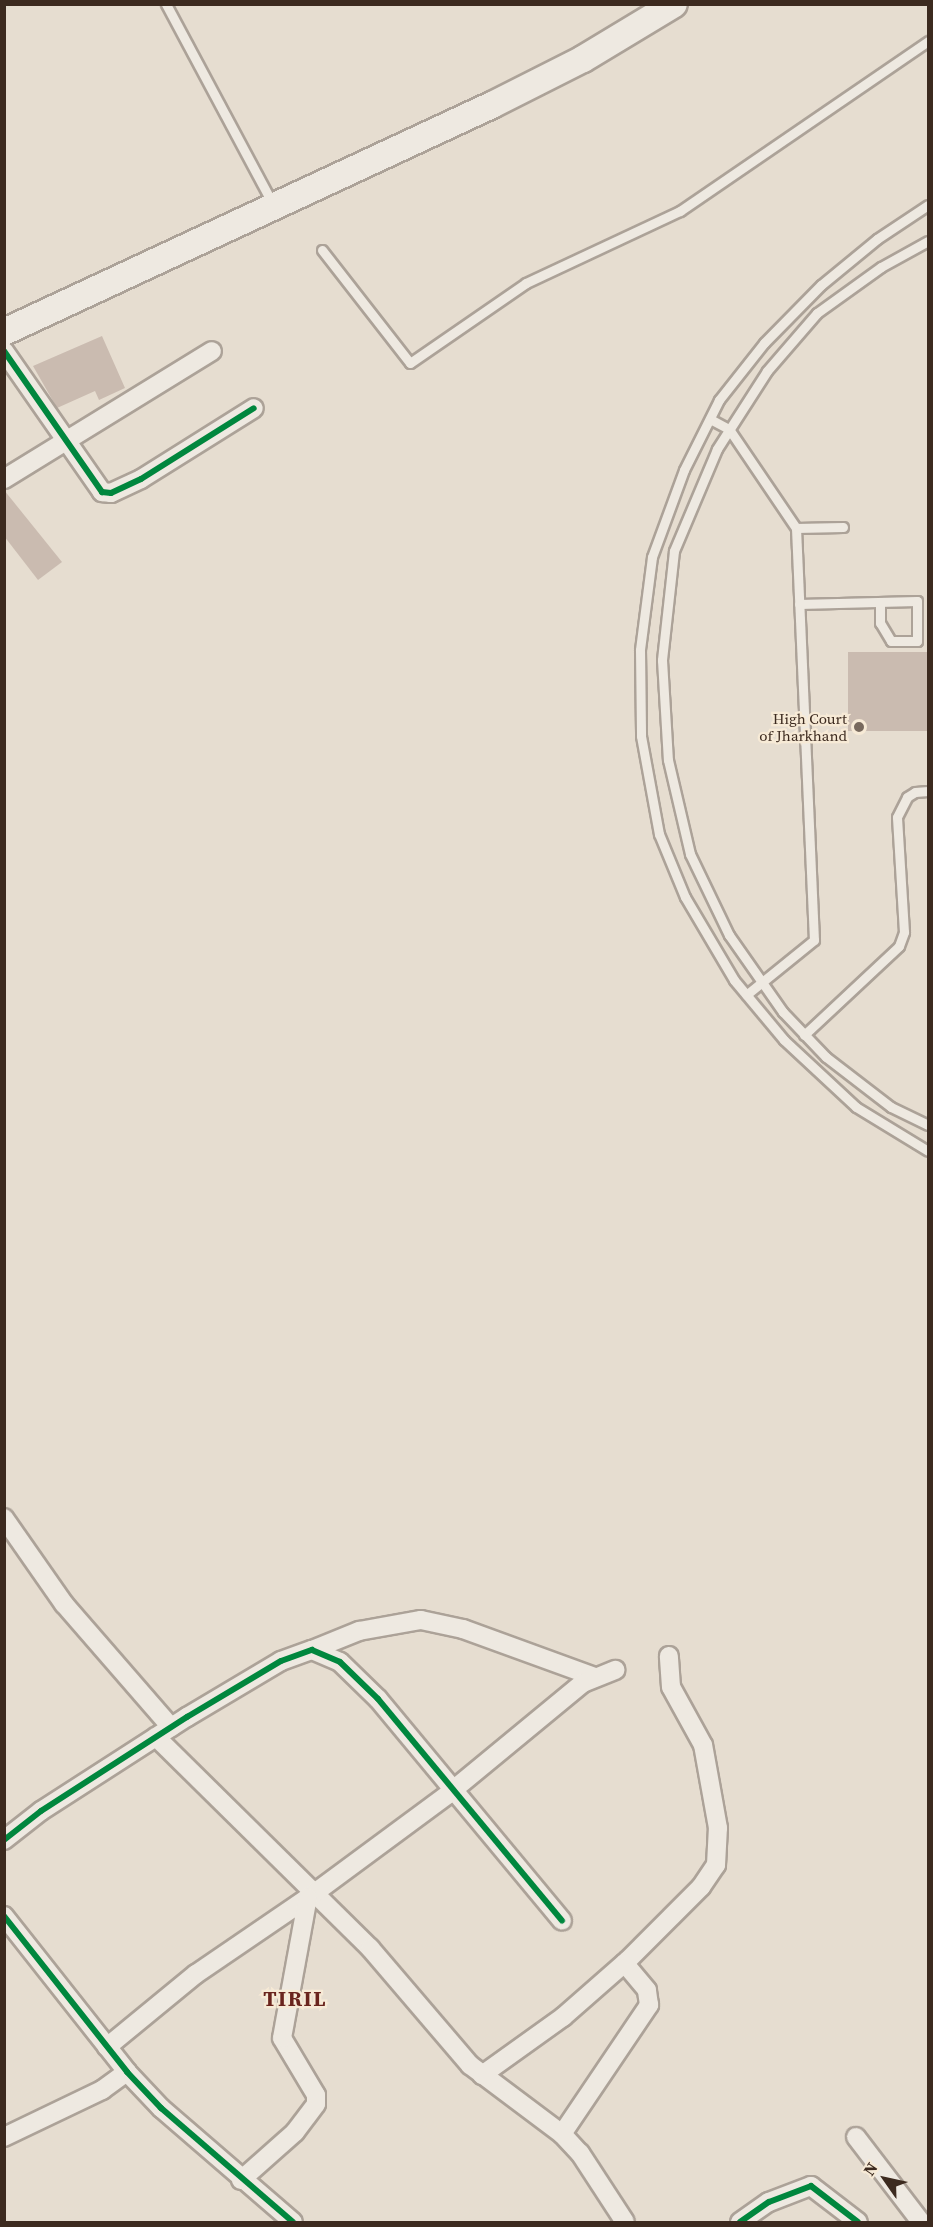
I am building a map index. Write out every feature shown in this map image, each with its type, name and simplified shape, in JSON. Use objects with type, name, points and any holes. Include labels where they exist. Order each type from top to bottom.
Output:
[{"type":"main road","points":[[4,332],[583,59],[674,4]]},
{"type":"street","points":[[4,351],[68,443],[94,485],[111,493],[141,479],[254,408]]},
{"type":"street","points":[[4,479],[68,443],[212,351]]},
{"type":"street","points":[[4,1518],[64,1604],[164,1732],[312,1895],[482,2075],[562,2134],[580,2153],[625,2223]]},
{"type":"street","points":[[4,1840],[41,1811],[164,1732],[281,1661],[359,1631],[421,1620],[463,1629],[595,1677]]},
{"type":"street","points":[[312,1650],[340,1662],[352,1672],[455,1788],[562,1921]]},
{"type":"street","points":[[482,2075],[562,2017],[624,1964],[701,1887],[716,1865],[719,1850],[703,1745],[671,1687],[669,1656]]},
{"type":"street","points":[[107,2047],[196,1974],[312,1895],[455,1788],[595,1677],[616,1670]]},
{"type":"street","points":[[241,2180],[295,2132],[316,2104],[316,2095],[282,2038],[312,1895]]},
{"type":"street","points":[[4,1916],[10,1940],[127,2072],[241,2180],[293,2223]]},
{"type":"street","points":[[562,2134],[649,2005],[647,1990],[624,1964]]},
{"type":"street","points":[[4,2137],[102,2090],[127,2072]]},
{"type":"street","points":[[856,2137],[921,2223]]},
{"type":"street","points":[[740,2223],[769,2202],[805,2186],[818,2190],[858,2223]]},
{"type":"lane","points":[[166,4],[274,206]]},
{"type":"lane","points":[[322,250],[410,363],[526,283],[680,211],[928,41]]},
{"type":"lane","points":[[928,205],[877,238],[821,285],[764,343],[719,400],[684,470],[652,557],[640,650],[641,736],[659,834],[685,897],[746,995],[784,1040],[856,1107],[928,1150]]},
{"type":"lane","points":[[928,242],[881,267],[817,313],[767,371],[729,429],[717,449],[674,551],[663,671],[668,760],[690,854],[729,935],[762,982],[804,1035],[826,1057],[891,1107],[928,1125]]},
{"type":"lane","points":[[710,419],[729,429],[796,528],[814,940],[746,995]]},
{"type":"lane","points":[[796,528],[843,527]]},
{"type":"lane","points":[[799,604],[917,601],[917,641],[891,641],[880,623],[880,602]]},
{"type":"lane","points":[[804,1035],[899,945],[904,932],[897,817],[907,797],[915,792],[928,791]]},
{"type":"building","points":[[102,336],[125,388],[99,400],[95,391],[57,408],[33,366]]},
{"type":"building","points":[[4,490],[62,562],[38,580],[4,536]]},
{"type":"building","points":[[848,652],[928,652],[928,731],[848,731]]},
{"type":"cycle path","points":[[4,351],[102,492],[111,493],[141,479],[254,408]]},
{"type":"cycle path","points":[[4,1840],[41,1811],[187,1717],[281,1661],[312,1650],[340,1662],[378,1699],[562,1921]]},
{"type":"cycle path","points":[[4,1916],[127,2072],[161,2108],[293,2222]]},
{"type":"cycle path","points":[[740,2222],[769,2202],[811,2186],[858,2222]]},
{"type":"place","name":"High Court of Jharkhand","points":[[859,727]]},
{"type":"district","name":"TIRIL","points":[[295,1999]]}]
